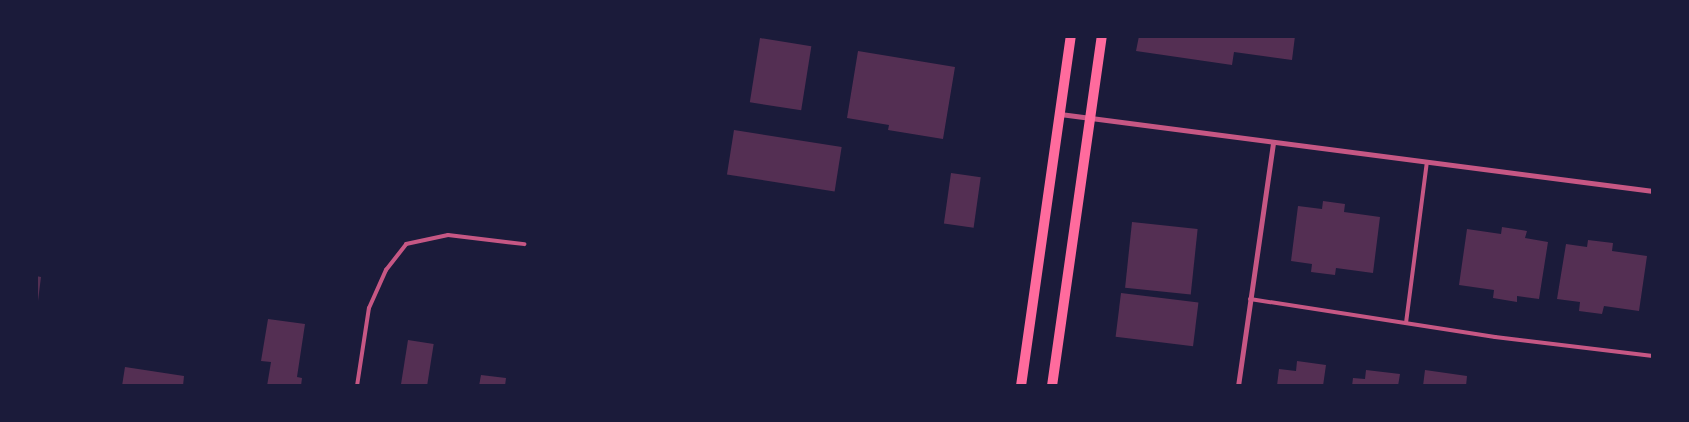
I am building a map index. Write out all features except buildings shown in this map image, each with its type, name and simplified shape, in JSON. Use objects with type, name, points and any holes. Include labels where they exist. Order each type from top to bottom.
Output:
[{"type":"main road","points":[[1021,386],[1071,36]]},
{"type":"main road","points":[[1052,386],[1102,36]]},
{"type":"street","points":[[1060,114],[1653,192]]},
{"type":"street","points":[[1238,386],[1273,142]]},
{"type":"lane","points":[[1406,323],[1427,162]]},
{"type":"lane","points":[[357,386],[369,308],[386,270],[406,244],[448,235],[524,244]]},
{"type":"lane","points":[[1250,300],[1653,356]]}]
